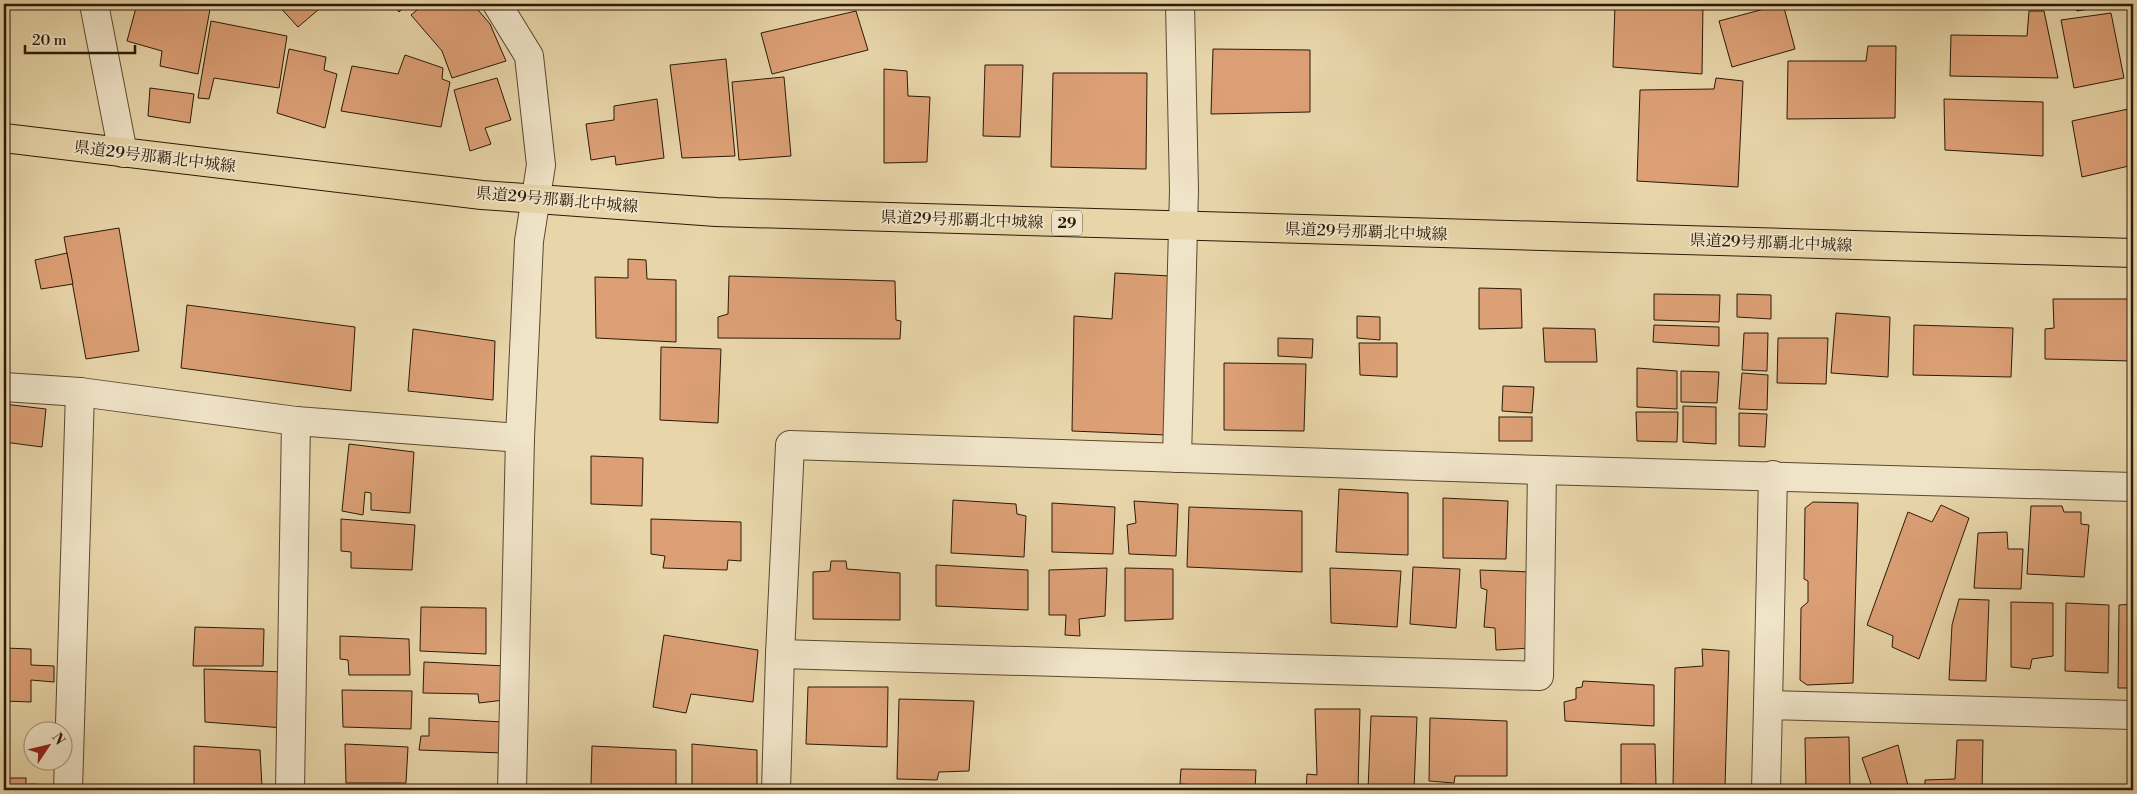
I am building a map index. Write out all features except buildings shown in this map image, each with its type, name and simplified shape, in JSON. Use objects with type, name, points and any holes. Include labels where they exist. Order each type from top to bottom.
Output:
[{"type":"main road","name":"県道29号那覇北中城線","points":[[4,138],[534,200],[716,212],[2133,253]]},
{"type":"street","points":[[94,4],[123,153]]},
{"type":"street","points":[[497,4],[529,56],[541,165],[529,241],[520,438],[512,790]]},
{"type":"street","points":[[1177,458],[1183,227],[1180,4]]},
{"type":"street","points":[[4,387],[80,392],[296,421],[520,438]]},
{"type":"street","points":[[68,790],[80,392]]},
{"type":"street","points":[[290,790],[296,421]]},
{"type":"street","points":[[776,790],[780,654],[790,445],[2133,487]]},
{"type":"street","points":[[780,654],[1539,676],[1542,470]]},
{"type":"street","points":[[1766,790],[1773,475]]},
{"type":"street","points":[[1768,705],[2133,715]]}]
